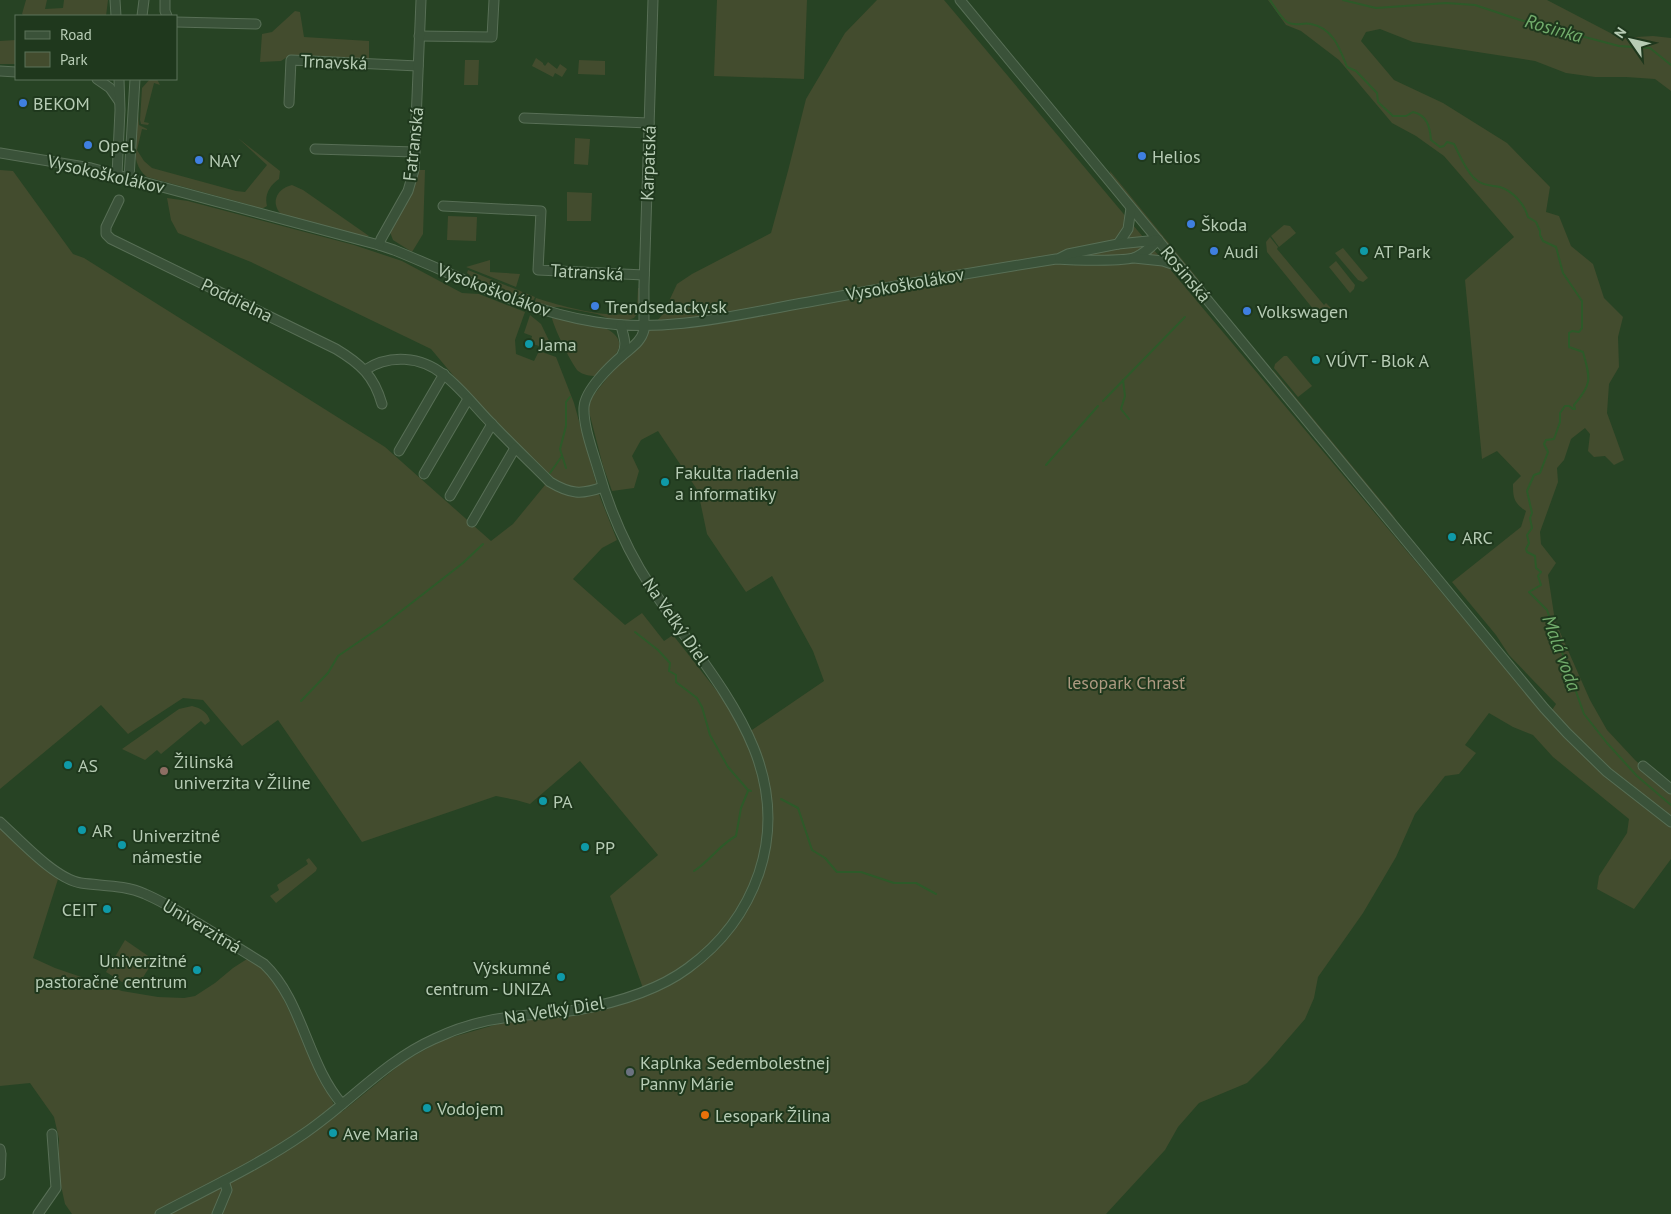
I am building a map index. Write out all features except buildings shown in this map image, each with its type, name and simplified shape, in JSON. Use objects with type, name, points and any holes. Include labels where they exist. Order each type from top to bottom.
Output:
[{"type":"street","points":[[115,0],[116,15]]},
{"type":"street","points":[[142,15],[144,0]]},
{"type":"street","points":[[165,0],[167,15]]},
{"type":"street","name":"Fatranská","points":[[379,245],[380,239],[412,181],[415,152],[421,0]]},
{"type":"street","name":"Karpatská","points":[[644,326],[653,0]]},
{"type":"street","name":"Rosinská","points":[[960,0],[1522,681],[1567,733],[1607,772],[1671,822]]},
{"type":"street","points":[[419,36],[492,37],[494,3]]},
{"type":"street","points":[[178,22],[256,24]]},
{"type":"street","name":"Trnavská","points":[[289,103],[291,60],[418,66]]},
{"type":"street","points":[[0,71],[15,72]]},
{"type":"street","points":[[98,80],[110,88],[120,102]]},
{"type":"street","points":[[117,175],[119,80]]},
{"type":"street","points":[[129,178],[135,80]]},
{"type":"street","points":[[524,118],[649,123]]},
{"type":"street","points":[[315,149],[415,152]]},
{"type":"street","name":"Vysokoškolákov","points":[[0,153],[55,161],[117,175],[379,245],[508,299],[537,309],[570,318],[621,325],[644,326],[714,318],[1056,259],[1134,258],[1163,261],[1180,267]]},
{"type":"street","name":"Poddielna","points":[[118,200],[106,227],[106,234],[111,239],[353,359],[365,370],[372,380],[382,404]]},
{"type":"street","name":"Tatranská","points":[[443,206],[541,211],[538,270],[644,275]]},
{"type":"street","points":[[1118,244],[1128,229],[1131,208]]},
{"type":"street","points":[[1134,258],[1149,249],[1158,240]]},
{"type":"street","name":"Vysokoškolákov","points":[[1056,259],[1068,254],[1096,250],[1118,244],[1158,240]]},
{"type":"street","points":[[621,325],[625,340],[622,356]]},
{"type":"street","name":"Na Veľký Diel","points":[[160,1214],[224,1182],[287,1146],[403,1056],[419,1046],[445,1034],[497,1019],[578,1010],[644,991],[679,974],[704,956],[724,935],[742,911],[755,884],[763,859],[769,824],[765,783],[758,756],[747,730],[726,694],[653,591],[633,558],[618,528],[603,487],[586,421],[585,404],[592,387],[622,356],[634,347],[642,337],[644,326]]},
{"type":"street","points":[[365,370],[383,361],[402,359],[424,364],[444,374],[550,482],[564,490],[578,492],[603,487]]},
{"type":"street","points":[[399,451],[444,374]]},
{"type":"street","points":[[424,474],[468,399]]},
{"type":"street","points":[[450,496],[492,424]]},
{"type":"street","points":[[472,522],[515,448]]},
{"type":"street","points":[[1643,766],[1671,789]]},
{"type":"street","name":"Univerzitná","points":[[0,822],[48,865],[69,880],[81,883],[106,884],[145,894],[169,905],[264,964],[285,992],[327,1083],[342,1104]]},
{"type":"street","points":[[38,1214],[56,1188],[52,1134]]},
{"type":"street","points":[[0,1149],[2,1154],[0,1175]]},
{"type":"street","points":[[217,1214],[227,1190],[224,1182]]},
{"type":"green space","points":[[26,0],[47,0],[45,9],[63,8],[64,0],[108,0],[106,15],[22,14]]},
{"type":"green space","points":[[717,0],[807,0],[804,79],[714,76]]},
{"type":"green space","name":"lesopark Chrasť","points":[[877,0],[944,0],[1547,718],[1556,704],[1509,655],[1496,635],[1452,582],[1521,527],[1526,511],[1517,503],[1513,493],[1513,484],[1521,476],[1497,451],[1482,459],[1465,280],[1514,237],[1444,156],[1416,136],[1392,123],[1339,60],[1301,31],[1286,25],[1268,0],[1547,0],[1620,38],[1653,36],[1671,38],[1671,91],[1655,79],[1595,77],[1566,73],[1535,61],[1413,42],[1380,29],[1366,32],[1361,41],[1394,80],[1443,103],[1507,143],[1550,187],[1546,212],[1559,216],[1571,246],[1593,264],[1604,298],[1623,317],[1618,337],[1619,367],[1609,384],[1607,413],[1624,460],[1614,465],[1605,456],[1594,457],[1588,451],[1590,434],[1585,428],[1571,439],[1564,460],[1557,468],[1558,482],[1540,532],[1541,544],[1556,563],[1548,575],[1555,621],[1590,700],[1607,730],[1635,760],[1671,793],[1671,859],[1634,909],[1597,889],[1599,876],[1627,833],[1629,819],[1553,757],[1533,735],[1513,727],[1489,713],[1465,745],[1476,753],[1459,774],[1445,776],[1415,814],[1396,857],[1363,913],[1318,977],[1314,998],[1305,1019],[1247,1083],[1199,1103],[1178,1127],[1165,1150],[1106,1214],[72,1214],[65,1204],[58,1172],[59,1139],[54,1117],[30,1083],[0,1086],[0,819],[59,876],[33,958],[55,968],[122,991],[158,997],[184,998],[195,996],[247,959],[271,973],[338,1113],[343,1111],[403,1062],[442,1040],[505,1022],[567,1016],[644,991],[610,896],[658,855],[580,761],[530,804],[496,796],[362,842],[278,720],[242,746],[203,700],[183,698],[128,734],[101,705],[0,789],[0,170],[13,171],[73,254],[84,258],[385,447],[491,541],[513,524],[545,485],[431,349],[251,262],[178,233],[171,220],[167,198],[188,201],[354,245],[402,261],[462,293],[479,294],[525,312],[515,340],[516,354],[534,361],[539,351],[556,357],[574,403],[600,497],[617,540],[602,548],[573,579],[625,625],[642,613],[664,641],[673,635],[749,732],[824,681],[813,651],[772,576],[746,592],[707,534],[698,491],[658,431],[641,440],[632,456],[639,471],[634,488],[612,491],[603,466],[589,412],[589,401],[663,314],[677,284],[692,274],[771,233],[806,99],[845,33]]},
{"type":"green space","points":[[295,11],[300,12],[304,37],[369,41],[369,62],[287,57],[281,61],[260,62],[262,34],[272,32]]},
{"type":"green space","points":[[15,40],[15,64],[0,64],[0,41]]},
{"type":"green space","points":[[536,58],[545,66],[548,62],[557,69],[560,64],[567,69],[562,77],[555,73],[553,77],[532,66]]},
{"type":"green space","points":[[465,60],[479,60],[478,85],[464,85]]},
{"type":"green space","points":[[579,60],[605,61],[605,75],[578,74]]},
{"type":"green space","points":[[149,80],[158,80],[160,85],[154,83],[144,122],[149,123],[148,125],[141,124],[140,120],[142,88]]},
{"type":"green space","points":[[137,112],[139,125],[147,130],[142,129],[137,150],[144,161],[152,168],[245,192],[267,165],[238,138],[280,171],[279,179],[270,187],[267,194],[267,206],[256,209],[250,205],[147,177],[141,171],[135,155]]},
{"type":"green space","points":[[575,138],[590,139],[588,165],[574,164]]},
{"type":"green space","points":[[417,170],[425,170],[423,234],[412,252],[393,240],[390,232]]},
{"type":"green space","points":[[1110,171],[1200,282],[1111,177]]},
{"type":"green space","points":[[292,185],[303,190],[369,236],[366,237],[283,216],[277,207],[276,198],[282,190]]},
{"type":"green space","points":[[567,192],[592,193],[591,221],[567,221]]},
{"type":"green space","points":[[448,216],[477,217],[476,241],[447,240]]},
{"type":"green space","points":[[1284,225],[1290,226],[1296,233],[1279,247],[1271,236]]},
{"type":"green space","points":[[1270,237],[1278,247],[1277,249],[1324,305],[1326,303],[1331,308],[1322,313],[1314,310],[1267,252],[1266,242]]},
{"type":"green space","points":[[1343,248],[1368,278],[1363,282],[1358,280],[1335,253]]},
{"type":"green space","points":[[490,260],[490,272],[520,274],[516,287],[466,267]]},
{"type":"green space","points":[[1336,261],[1355,285],[1350,293],[1329,267]]},
{"type":"green space","points":[[468,270],[535,297],[532,303],[477,281],[467,273]]},
{"type":"green space","points":[[638,288],[639,311],[634,318],[625,321],[613,320],[597,314],[560,307],[545,307],[534,304],[536,298],[588,312],[617,315],[628,314],[637,310]]},
{"type":"green space","points":[[530,315],[541,324],[554,351],[533,344],[532,336],[524,333]]},
{"type":"green space","points":[[552,318],[605,328],[614,334],[618,340],[617,352],[596,376],[578,371],[567,354]]},
{"type":"green space","points":[[1284,356],[1287,356],[1312,386],[1298,397],[1274,368],[1275,364]]},
{"type":"green space","points":[[1273,370],[1396,519],[1388,512],[1274,375]]},
{"type":"green space","points":[[192,706],[204,711],[210,721],[205,725],[201,721],[161,754],[157,750],[145,760],[122,749],[179,709]]},
{"type":"green space","points":[[309,858],[317,868],[316,871],[276,903],[270,896],[279,890],[277,885],[308,864],[306,860]]},
{"type":"green space","points":[[125,940],[154,960],[135,990],[106,972]]},
{"type":"waterway","name":"Malá voda","points":[[1270,0],[1287,22],[1311,24],[1325,30],[1335,40],[1347,67],[1356,71],[1377,93],[1378,102],[1393,116],[1406,116],[1413,112],[1422,116],[1429,126],[1431,140],[1440,147],[1444,146],[1447,142],[1454,144],[1465,166],[1477,181],[1486,185],[1500,187],[1514,195],[1528,217],[1536,222],[1543,241],[1556,247],[1563,273],[1582,301],[1582,328],[1579,332],[1572,331],[1569,333],[1569,347],[1583,352],[1588,380],[1584,391],[1574,405],[1575,409],[1565,406],[1560,413],[1560,422],[1554,439],[1546,440],[1544,444],[1548,452],[1540,473],[1534,475],[1527,491],[1532,513],[1530,518],[1532,528],[1527,535],[1529,543],[1526,549],[1527,552],[1535,556],[1536,568],[1541,572],[1538,576],[1541,585],[1529,592],[1547,610],[1584,714],[1637,776],[1671,805]]},
{"type":"waterway","name":"Rosinka","points":[[1343,0],[1376,8],[1446,3],[1475,5],[1520,20],[1619,46],[1650,48],[1671,65]]},
{"type":"waterway","points":[[1103,401],[1185,317]]},
{"type":"waterway","points":[[1123,380],[1125,396],[1121,409],[1129,419]]},
{"type":"waterway","points":[[566,468],[560,449],[566,426],[566,402],[570,397]]},
{"type":"waterway","points":[[1046,465],[1098,406]]},
{"type":"waterway","points":[[550,473],[562,456]]},
{"type":"waterway","points":[[301,701],[328,673],[338,656],[382,626],[463,563],[483,544]]},
{"type":"waterway","points":[[635,632],[658,650],[670,663],[669,671],[676,675],[676,682],[697,698],[702,707],[710,735],[728,767],[751,791]]},
{"type":"waterway","points":[[694,871],[736,836],[741,808],[748,791]]},
{"type":"waterway","points":[[781,799],[798,808],[812,850],[825,858],[837,872],[861,872],[894,883],[916,883],[936,894]]},
{"type":"place","name":"BEKOM","points":[[23,103]]},
{"type":"place","name":"Opel","points":[[88,145]]},
{"type":"place","name":"Helios","points":[[1142,156]]},
{"type":"place","name":"NAY","points":[[199,160]]},
{"type":"place","name":"Škoda","points":[[1191,224]]},
{"type":"place","name":"Audi","points":[[1214,251]]},
{"type":"place","name":"AT Park","points":[[1364,251]]},
{"type":"place","name":"Trendsedacky.sk","points":[[595,306]]},
{"type":"place","name":"Volkswagen","points":[[1247,311]]},
{"type":"place","name":"Jama","points":[[529,344]]},
{"type":"place","name":"VÚVT - Blok A","points":[[1316,360]]},
{"type":"place","name":"Fakulta riadenia a informatiky","points":[[665,482]]},
{"type":"place","name":"ARC","points":[[1452,537]]},
{"type":"place","name":"AS","points":[[68,765]]},
{"type":"place","name":"Žilinská univerzita v Žiline","points":[[164,771]]},
{"type":"place","name":"PA","points":[[543,801]]},
{"type":"place","name":"AR","points":[[82,830]]},
{"type":"place","name":"Univerzitné námestie","points":[[122,845]]},
{"type":"place","name":"PP","points":[[585,847]]},
{"type":"place","name":"CEIT","points":[[107,909]]},
{"type":"place","name":"Univerzitné pastoračné centrum","points":[[197,970]]},
{"type":"place","name":"Výskumné centrum - UNIZA","points":[[561,977]]},
{"type":"place","name":"Kaplnka Sedembolestnej Panny Márie","points":[[630,1072]]},
{"type":"place","name":"Vodojem","points":[[427,1108]]},
{"type":"place","name":"Lesopark Žilina","points":[[705,1115]]},
{"type":"place","name":"Ave Maria","points":[[333,1133]]}]
